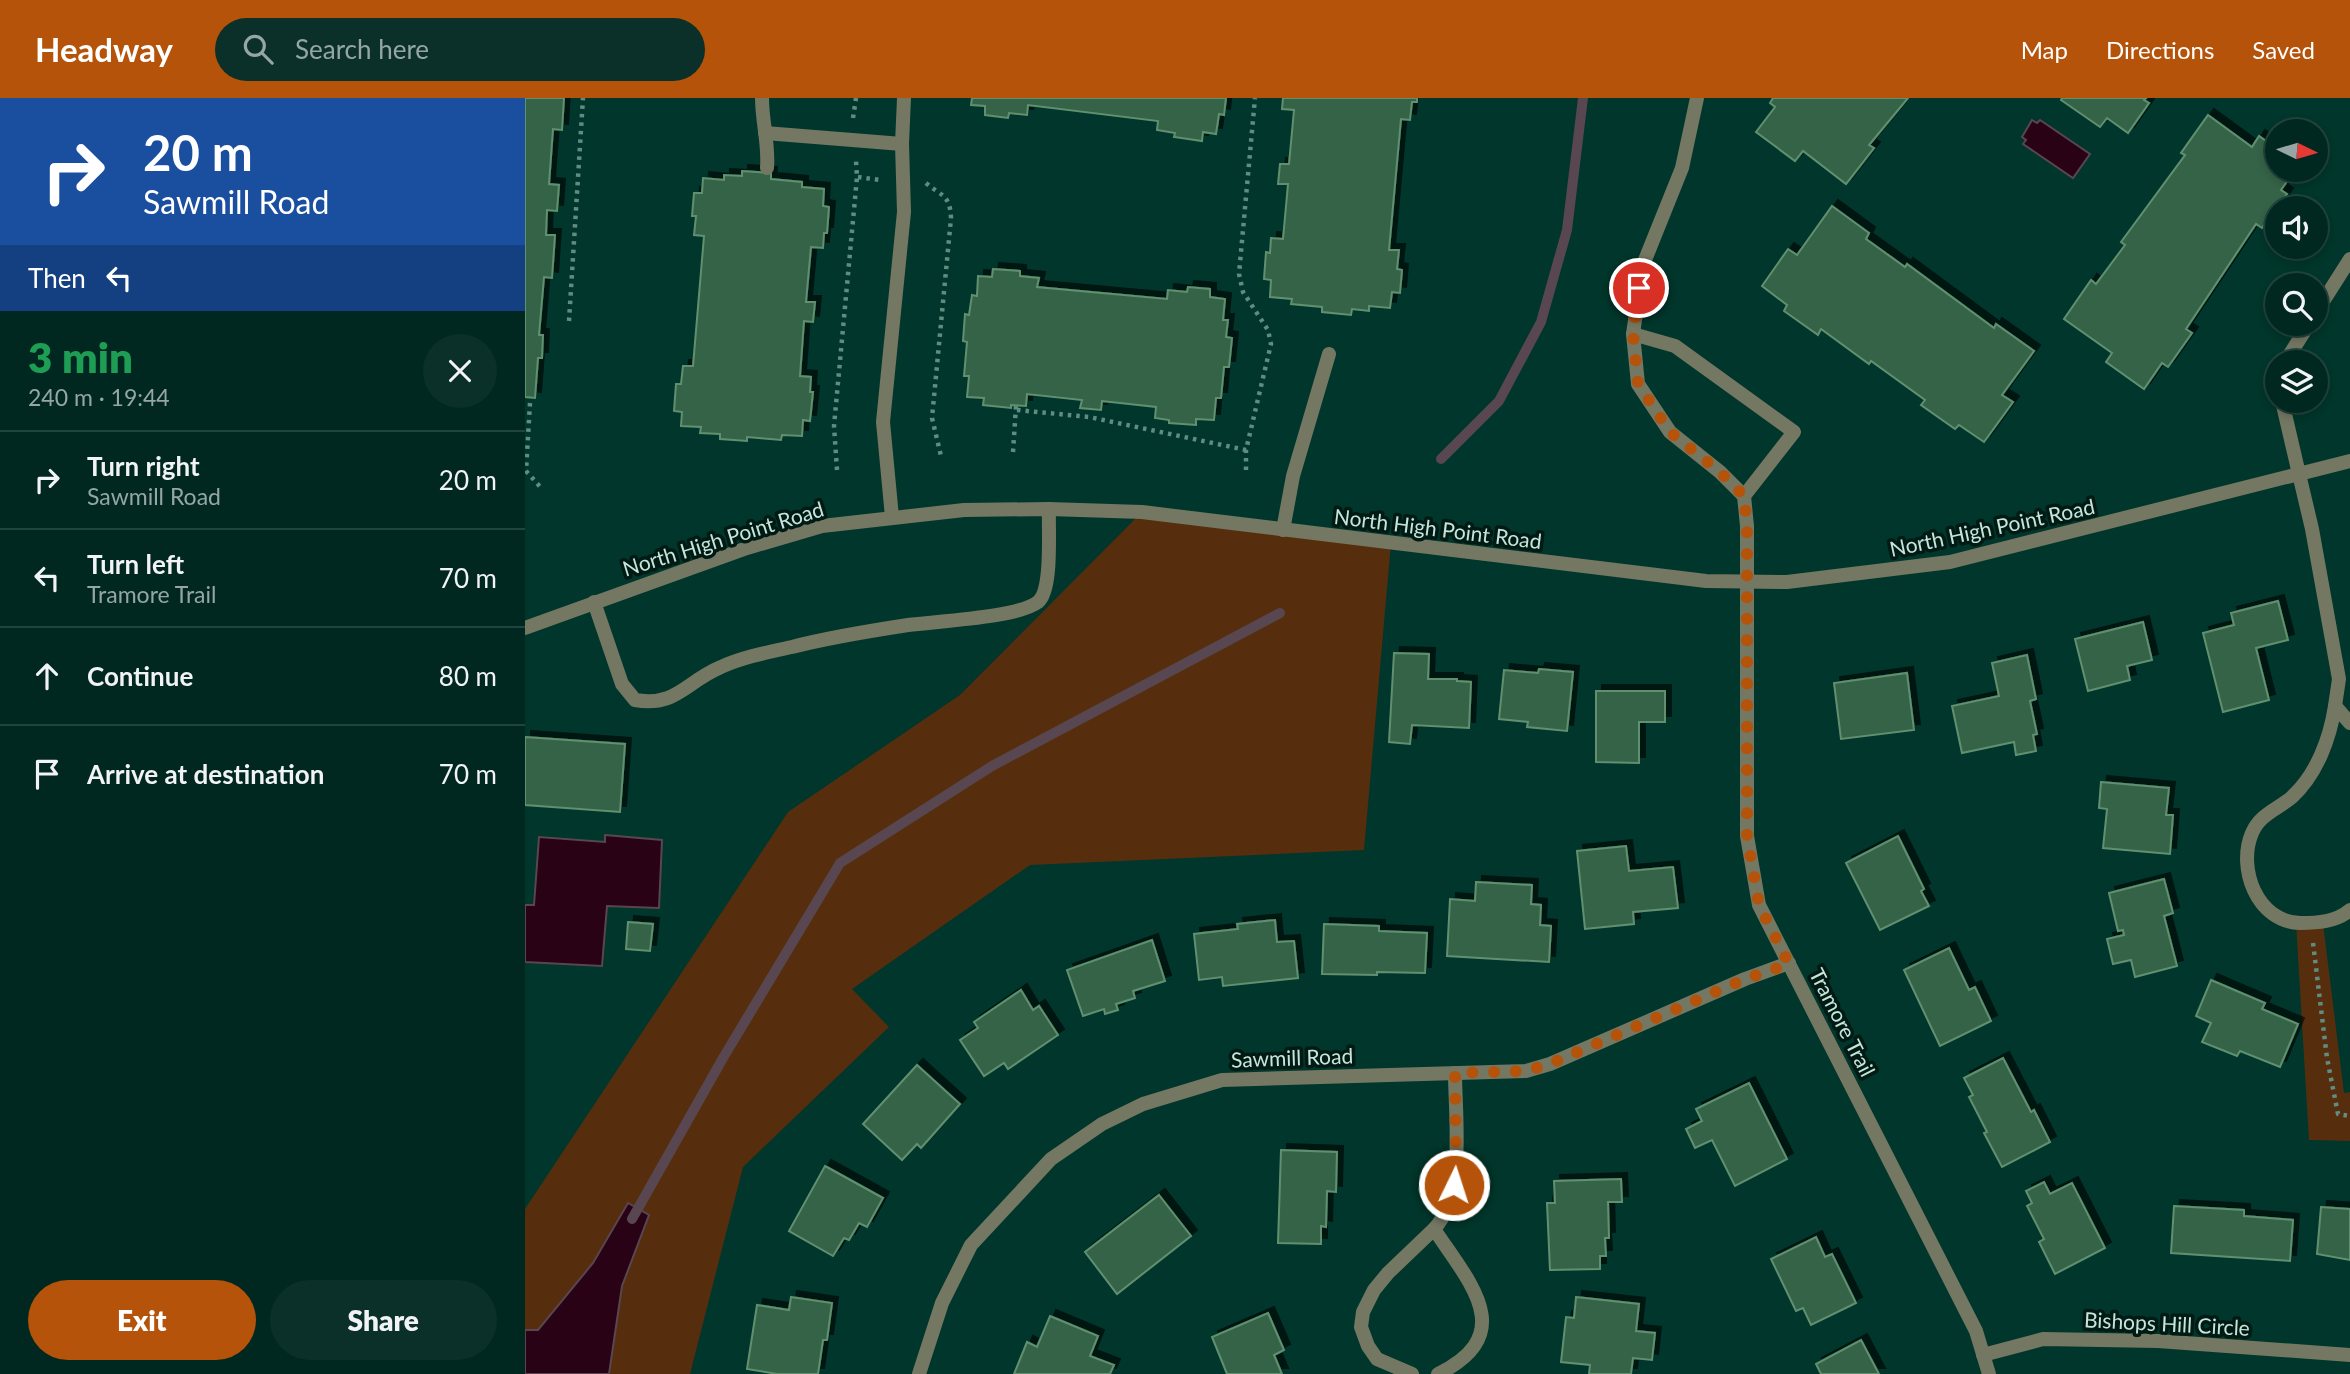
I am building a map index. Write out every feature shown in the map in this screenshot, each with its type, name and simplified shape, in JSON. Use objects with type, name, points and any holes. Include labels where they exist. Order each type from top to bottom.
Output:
[{"type":"street","points":[[762,98],[762,120],[769,147],[767,168]]},
{"type":"street","points":[[893,517],[883,422],[904,212],[904,98]]},
{"type":"street","points":[[1633,334],[1675,346],[1794,432],[1744,496],[1720,472],[1670,432],[1638,384],[1633,334],[1643,265],[1682,168],[1697,98]]},
{"type":"street","points":[[765,133],[902,144]]},
{"type":"street","points":[[2328,294],[2350,259]]},
{"type":"street","points":[[1283,530],[1293,476],[1329,354]]},
{"type":"street","points":[[2285,413],[2312,529],[2339,679],[2333,719],[2318,764],[2292,796],[2266,814],[2253,832],[2247,856],[2249,877],[2259,900],[2281,920],[2323,923],[2350,910]]},
{"type":"street","name":"North High Point Road","points":[[525,628],[747,548],[821,526],[964,510],[1142,512],[1575,566],[1747,583],[1787,582],[1878,573],[1950,562],[2350,461]]},
{"type":"street","name":"Tramore Trail","points":[[1744,496],[1747,526],[1747,836],[1759,905],[1970,1318],[1989,1374]]},
{"type":"street","points":[[594,601],[622,684],[635,700],[650,702],[669,699],[689,684],[721,667],[793,646],[909,625],[1027,608],[1041,600],[1047,588],[1049,509]]},
{"type":"street","points":[[2335,706],[2350,723]]},
{"type":"street","name":"Sawmill Road","points":[[919,1374],[942,1303],[971,1245],[1051,1159],[1102,1124],[1143,1104],[1222,1080],[1526,1071],[1550,1064],[1745,979],[1789,964]]},
{"type":"street","points":[[1412,1374],[1377,1359],[1368,1346],[1361,1327],[1363,1312],[1374,1290],[1443,1220],[1454,1185],[1455,1073]]},
{"type":"street","points":[[1434,1228],[1475,1293],[1483,1311],[1482,1330],[1476,1346],[1458,1364],[1438,1374]]},
{"type":"street","name":"Bishops Hill Circle","points":[[1983,1354],[2043,1339],[2158,1341],[2350,1356]]},
{"type":"path","points":[[569,321],[583,98]]},
{"type":"path","points":[[837,470],[834,426],[857,177],[853,114],[856,98]]},
{"type":"path","points":[[1246,470],[1246,450],[1271,344],[1268,330],[1243,292],[1239,274],[1255,98]]},
{"type":"path","points":[[926,172],[926,185],[945,196],[950,207],[932,418],[941,456]]},
{"type":"path","points":[[530,403],[526,471],[543,490]]},
{"type":"path","points":[[1013,452],[1016,408],[1090,417],[1246,450]]},
{"type":"path","points":[[2309,923],[2327,1058],[2338,1114],[2350,1115]]},
{"type":"shaded area","points":[[2032,120],[2037,123],[2040,120],[2090,154],[2073,178],[2023,144],[2026,140],[2022,137]]},
{"type":"shaded area","points":[[1142,512],[1391,543],[1364,850],[1030,865],[852,989],[889,1027],[743,1167],[690,1374],[609,1374],[622,1286],[649,1216],[628,1203],[593,1263],[538,1331],[525,1330],[525,1209],[788,812],[960,695]]},
{"type":"shaded area","points":[[605,835],[662,840],[659,908],[607,906],[602,966],[525,962],[525,905],[534,905],[539,837],[605,842]]},
{"type":"shaded area","points":[[2296,923],[2323,923],[2344,1093],[2350,1092],[2350,1141],[2309,1140]]},
{"type":"shaded area","points":[[628,1203],[649,1215],[622,1286],[609,1374],[525,1374],[525,1330],[538,1330],[593,1263]]},
{"type":"building","points":[[525,98],[564,98],[562,130],[553,129],[549,184],[559,185],[557,211],[547,210],[546,235],[555,235],[552,278],[544,277],[539,335],[543,335],[542,358],[538,358],[535,398],[525,397]]},
{"type":"building","points":[[972,98],[1226,98],[1224,115],[1219,114],[1216,134],[1203,132],[1202,141],[1174,137],[1175,133],[1157,130],[1158,121],[1028,105],[1027,115],[1009,113],[1008,118],[985,115],[985,106],[971,105]]},
{"type":"building","points":[[1283,98],[1417,98],[1417,102],[1412,102],[1410,120],[1401,119],[1389,250],[1399,250],[1397,269],[1402,270],[1400,293],[1392,292],[1390,308],[1369,306],[1369,311],[1352,309],[1351,315],[1322,312],[1322,307],[1291,304],[1292,299],[1270,297],[1271,280],[1264,279],[1266,252],[1270,253],[1271,238],[1283,239],[1288,184],[1278,184],[1280,164],[1289,164],[1294,110],[1282,109]]},
{"type":"building","points":[[1773,98],[1908,98],[1869,145],[1874,148],[1846,184],[1803,151],[1795,161],[1756,132],[1775,107],[1770,103]]},
{"type":"building","points":[[2146,98],[2144,100],[2149,103],[2128,133],[2107,118],[2100,127],[2061,100]]},
{"type":"building","points":[[2208,115],[2252,147],[2259,136],[2265,140],[2265,182],[2287,182],[2281,190],[2287,194],[2265,196],[2265,224],[2262,228],[2256,224],[2186,329],[2192,333],[2168,367],[2162,363],[2144,389],[2106,362],[2112,353],[2064,319],[2091,280],[2096,284],[2125,245],[2121,242],[2185,155],[2181,153]]},
{"type":"building","points":[[742,171],[771,173],[771,179],[802,182],[802,187],[824,189],[823,206],[829,207],[823,248],[811,247],[806,302],[815,302],[813,322],[804,321],[800,376],[811,377],[810,392],[813,392],[810,421],[803,420],[802,436],[782,435],[781,440],[747,437],[747,441],[720,439],[720,434],[700,433],[701,427],[681,426],[682,412],[674,411],[676,384],[681,384],[683,366],[693,366],[704,236],[694,235],[694,193],[702,193],[703,178],[724,180],[724,175],[742,176]]},
{"type":"building","points":[[1832,206],[1869,233],[1866,239],[1905,267],[1907,264],[1994,328],[1996,324],[2034,351],[2002,395],[2013,402],[1984,442],[1959,425],[1955,429],[1921,405],[1925,400],[1871,361],[1869,364],[1821,329],[1818,335],[1784,311],[1787,305],[1762,286],[1788,249],[1797,255]]},
{"type":"building","points":[[993,269],[1020,271],[1020,276],[1039,278],[1037,287],[1167,299],[1168,290],[1187,292],[1188,287],[1210,289],[1210,297],[1225,299],[1223,320],[1228,320],[1226,337],[1232,338],[1229,367],[1224,367],[1221,398],[1216,398],[1214,420],[1196,419],[1196,425],[1169,423],[1169,420],[1155,418],[1156,407],[1102,401],[1101,410],[1080,408],[1082,400],[1027,394],[1026,406],[1011,405],[1011,408],[983,405],[984,398],[967,397],[969,376],[964,376],[967,342],[963,341],[965,314],[969,315],[972,295],[977,296],[978,276],[992,277]]},
{"type":"building","points":[[2278,601],[2288,640],[2256,648],[2269,700],[2223,712],[2203,633],[2234,625],[2231,613]]},
{"type":"building","points":[[2143,622],[2152,660],[2127,666],[2130,680],[2088,691],[2075,639]]},
{"type":"building","points":[[1394,653],[1429,654],[1428,679],[1471,682],[1469,728],[1412,725],[1410,744],[1389,742]]},
{"type":"building","points":[[2027,655],[2036,699],[2030,701],[2037,734],[2033,735],[2036,751],[2016,755],[2014,742],[1962,753],[1952,706],[1999,696],[1992,663]]},
{"type":"building","points":[[1539,669],[1573,672],[1567,731],[1527,727],[1528,722],[1499,719],[1504,670],[1538,673]]},
{"type":"building","points":[[1907,673],[1914,730],[1841,739],[1834,683]]},
{"type":"building","points":[[1596,691],[1665,691],[1665,722],[1639,722],[1639,763],[1596,762]]},
{"type":"building","points":[[525,737],[625,744],[620,812],[525,805]]},
{"type":"building","points":[[2101,782],[2169,788],[2166,815],[2173,815],[2170,854],[2103,848],[2107,809],[2099,808]]},
{"type":"building","points":[[1898,836],[1924,889],[1921,891],[1929,906],[1880,930],[1846,863]]},
{"type":"building","points":[[1626,846],[1629,871],[1673,867],[1678,908],[1633,912],[1634,924],[1585,929],[1577,851]]},
{"type":"building","points":[[2164,879],[2173,913],[2164,916],[2177,966],[2135,977],[2131,960],[2113,964],[2107,939],[2124,935],[2123,930],[2118,931],[2109,893]]},
{"type":"building","points":[[1476,882],[1532,885],[1531,904],[1541,905],[1540,925],[1551,926],[1549,962],[1447,956],[1450,899],[1475,901]]},
{"type":"building","points":[[1275,920],[1277,942],[1294,941],[1298,978],[1223,986],[1222,977],[1199,980],[1194,934],[1238,929],[1237,924]]},
{"type":"building","points":[[628,922],[653,924],[650,951],[626,949]]},
{"type":"building","points":[[1324,924],[1379,926],[1379,931],[1427,933],[1425,973],[1322,974]]},
{"type":"building","points":[[1152,940],[1165,981],[1133,991],[1135,998],[1116,1004],[1118,1010],[1105,1014],[1104,1009],[1083,1016],[1067,970]]},
{"type":"building","points":[[1949,948],[1969,990],[1975,987],[1991,1021],[1940,1046],[1904,970]]},
{"type":"building","points":[[2211,980],[2265,1003],[2262,1009],[2298,1024],[2280,1067],[2240,1051],[2237,1056],[2202,1042],[2211,1023],[2196,1016]]},
{"type":"building","points":[[1021,990],[1033,1010],[1039,1006],[1058,1035],[1008,1069],[1004,1063],[984,1076],[960,1040],[978,1028],[974,1022]]},
{"type":"building","points":[[2003,1058],[2050,1142],[2002,1167],[1984,1133],[1987,1132],[1969,1097],[1973,1095],[1964,1078]]},
{"type":"building","points":[[917,1065],[960,1104],[921,1148],[917,1144],[902,1160],[863,1124]]},
{"type":"building","points":[[1749,1083],[1787,1159],[1735,1186],[1712,1140],[1695,1148],[1686,1129],[1702,1121],[1696,1109]]},
{"type":"building","points":[[1281,1150],[1337,1152],[1336,1192],[1327,1191],[1326,1227],[1321,1226],[1321,1244],[1278,1243]]},
{"type":"building","points":[[825,1166],[883,1198],[867,1227],[859,1223],[849,1240],[844,1238],[833,1256],[789,1231]]},
{"type":"building","points":[[1621,1179],[1622,1202],[1608,1202],[1609,1238],[1605,1238],[1606,1256],[1600,1256],[1600,1269],[1550,1270],[1547,1203],[1555,1203],[1554,1181]]},
{"type":"building","points":[[2044,1182],[2050,1194],[2072,1183],[2105,1248],[2055,1274],[2039,1242],[2044,1239],[2027,1206],[2032,1203],[2026,1191]]},
{"type":"building","points":[[1159,1195],[1191,1236],[1117,1294],[1085,1252]]},
{"type":"building","points":[[2174,1206],[2244,1210],[2244,1216],[2293,1220],[2290,1261],[2171,1253]]},
{"type":"building","points":[[2321,1207],[2350,1209],[2350,1260],[2317,1254]]},
{"type":"building","points":[[1816,1237],[1825,1257],[1832,1254],[1856,1303],[1811,1325],[1803,1308],[1796,1311],[1771,1259]]},
{"type":"building","points":[[791,1297],[832,1303],[827,1340],[823,1340],[818,1374],[777,1374],[747,1369],[757,1305],[789,1310]]},
{"type":"building","points":[[1576,1297],[1639,1304],[1636,1331],[1655,1333],[1652,1360],[1633,1358],[1631,1374],[1589,1374],[1590,1365],[1561,1362],[1566,1317],[1574,1318]]},
{"type":"building","points":[[1268,1313],[1284,1350],[1274,1355],[1282,1374],[1227,1374],[1212,1337]]},
{"type":"building","points":[[1050,1316],[1098,1336],[1090,1356],[1114,1365],[1110,1374],[1014,1374],[1027,1342],[1037,1347]]},
{"type":"building","points":[[1861,1340],[1879,1374],[1821,1374],[1816,1364]]},
{"type":"waterway","points":[[1441,459],[1499,401],[1541,322],[1567,230],[1583,98]]},
{"type":"waterway","points":[[632,1219],[723,1058],[840,863],[992,766],[1280,613]]},
{"type":"route","points":[[1454,1185],[1455,1073],[1526,1071],[1550,1064],[1745,979],[1789,964],[1759,905],[1747,836],[1747,526],[1744,496],[1720,472],[1670,432],[1638,384],[1633,334],[1639,288]]}]
